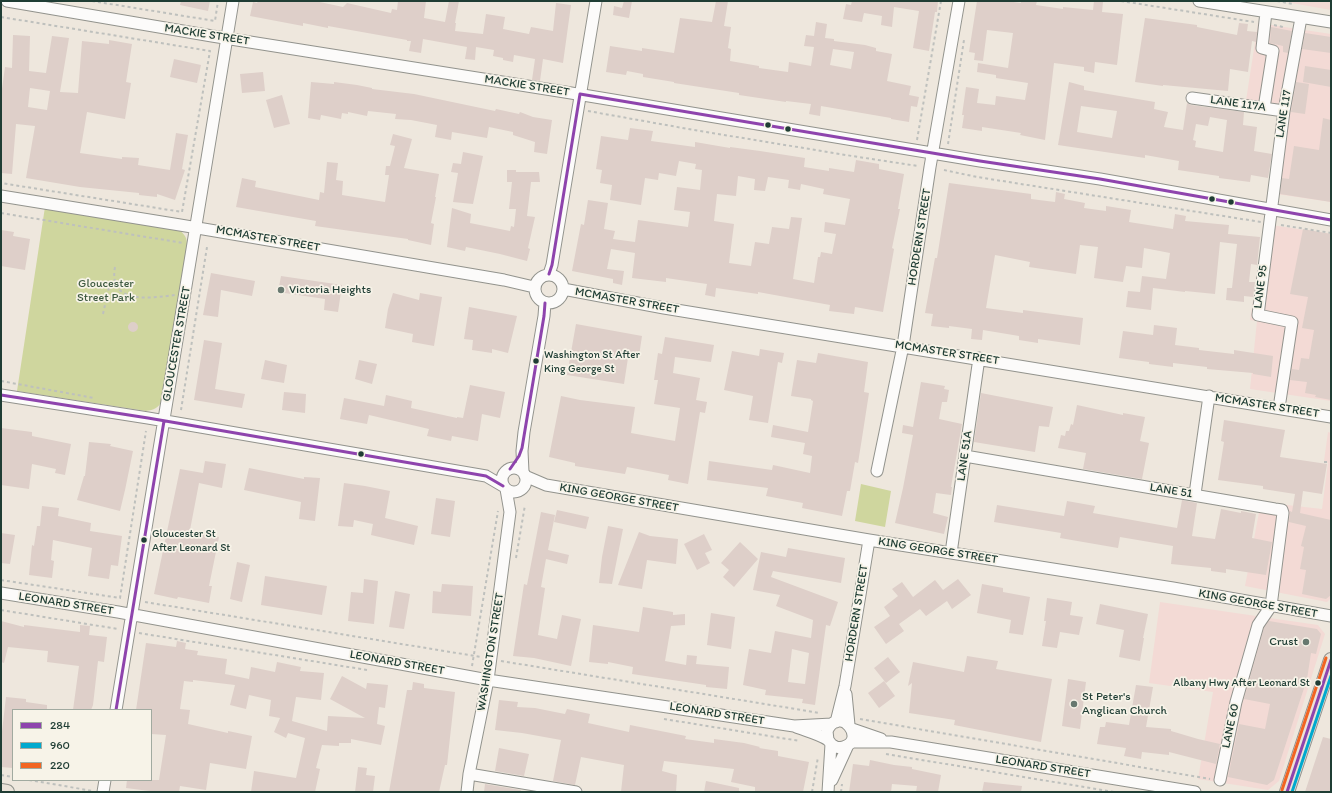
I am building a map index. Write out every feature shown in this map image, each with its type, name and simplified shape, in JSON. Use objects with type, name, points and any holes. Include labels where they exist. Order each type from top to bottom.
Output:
[{"type":"main road","points":[[1287,792],[1331,660]]},
{"type":"main road","points":[[1,791],[7,792]]},
{"type":"street","name":"MACKIE STREET","points":[[7,1],[228,39],[580,94],[933,153],[1100,179],[1331,220]]},
{"type":"street","name":"GLOUCESTER STREET","points":[[116,709],[197,227],[233,1]]},
{"type":"street","points":[[550,274],[596,1]]},
{"type":"street","name":"HORDERN STREET","points":[[877,471],[903,346],[933,153],[959,1]]},
{"type":"street","points":[[1200,1],[1266,12],[1300,24],[1331,22]]},
{"type":"street","points":[[1264,108],[1273,51],[1262,48],[1266,12]]},
{"type":"street","name":"LANE 117","points":[[1271,210],[1284,111],[1300,24]]},
{"type":"street","name":"LANE 117A","points":[[1192,98],[1284,111]]},
{"type":"street","name":"MCMASTER STREET","points":[[1,196],[197,227],[504,280],[534,287]]},
{"type":"street","name":"LANE 95","points":[[1271,210],[1258,315],[1292,322],[1279,408]]},
{"type":"street","points":[[550,274],[559,279],[563,289],[559,299],[552,303],[545,303],[538,299],[534,291],[534,287],[539,278],[550,274]]},
{"type":"street","name":"MCMASTER STREET","points":[[563,289],[664,308],[1331,416]]},
{"type":"street","points":[[1,395],[164,421],[486,476],[510,491],[520,490],[525,483],[522,451],[524,432],[545,303]]},
{"type":"street","name":"LANE 51A","points":[[951,553],[979,358]]},
{"type":"street","points":[[1195,494],[1209,396]]},
{"type":"street","points":[[505,487],[502,479],[522,451]]},
{"type":"street","name":"LANE 51","points":[[965,456],[1282,510],[1284,513],[1271,606]]},
{"type":"street","points":[[486,476],[517,468],[524,474]]},
{"type":"street","name":"KING GEORGE STREET","points":[[524,474],[546,485],[869,540],[1172,588],[1331,616]]},
{"type":"street","name":"KING GEORGE STREET","points":[[520,490],[546,485]]},
{"type":"street","name":"WASHINGTON STREET","points":[[467,792],[469,774],[488,680],[510,512],[505,487]]},
{"type":"street","name":"WASHINGTON STREET","points":[[510,512],[516,504],[520,490]]},
{"type":"street","name":"HORDERN STREET","points":[[843,721],[845,686],[869,540]]},
{"type":"street","name":"LEONARD STREET","points":[[1,593],[132,614],[488,680],[794,726],[843,721],[891,742]]},
{"type":"street","name":"LANE 60","points":[[1220,780],[1236,702],[1258,625],[1271,606]]},
{"type":"street","points":[[843,721],[853,738],[828,789],[830,742],[827,732],[843,721]]},
{"type":"street","name":"LEONARD STREET","points":[[794,726],[830,742],[839,748],[850,743],[891,742],[1144,788],[1194,792]]},
{"type":"street","points":[[469,774],[576,792]]},
{"type":"street","points":[[98,792],[104,781]]},
{"type":"path","points":[[92,1],[215,21],[218,1]]},
{"type":"path","points":[[917,140],[941,1]]},
{"type":"path","points":[[1121,1],[1265,24],[1300,24]]},
{"type":"path","points":[[1,16],[210,51],[182,212],[1,183]]},
{"type":"path","points":[[948,144],[964,40]]},
{"type":"path","points":[[585,110],[694,130],[918,166]]},
{"type":"path","points":[[944,170],[984,178],[1331,233]]},
{"type":"path","points":[[1,213],[184,243]]},
{"type":"path","points":[[181,410],[207,247]]},
{"type":"path","points":[[115,267],[114,274],[117,287],[120,292],[134,296],[152,298],[176,295]]},
{"type":"path","points":[[100,286],[117,287]]},
{"type":"path","points":[[103,314],[109,287]]},
{"type":"path","points":[[1,381],[99,398]]},
{"type":"path","points":[[1,580],[120,598],[146,431]]},
{"type":"path","points":[[1324,462],[1331,462]]},
{"type":"path","points":[[471,676],[498,509]]},
{"type":"path","points":[[145,602],[825,714],[843,721],[855,714],[859,719],[1220,780]]},
{"type":"path","points":[[1,610],[115,629]]},
{"type":"path","points":[[812,792],[818,757]]},
{"type":"path","points":[[1,775],[12,777]]},
{"type":"path","points":[[35,781],[98,792]]},
{"type":"shaded area","points":[[1280,1],[1331,1],[1331,10]]},
{"type":"shaded area","points":[[1258,23],[1331,34],[1331,202],[1270,193],[1282,113],[1245,107]]},
{"type":"shaded area","points":[[1265,224],[1331,234],[1331,401],[1250,389],[1257,321],[1250,320]]},
{"type":"shaded area","points":[[1328,432],[1331,433],[1331,598],[1327,602],[1245,586],[1261,502],[1322,509],[1328,463],[1324,461]]},
{"type":"shaded area","points":[[1160,602],[1318,625],[1325,634],[1279,781],[1268,790],[1198,779],[1213,692],[1149,683]]},
{"type":"green space","name":"Gloucester Street Park","points":[[45,207],[177,228],[183,233],[187,244],[162,401],[156,408],[146,411],[17,391]]},
{"type":"green space","points":[[861,484],[891,491],[885,527],[855,521]]},
{"type":"building","points":[[181,1],[210,1],[208,11],[180,5]]},
{"type":"building","points":[[258,1],[315,1],[343,7],[347,3],[391,13],[392,9],[397,10],[398,1],[426,1],[424,18],[445,22],[449,1],[459,1],[455,31],[483,34],[486,14],[505,17],[503,29],[529,34],[531,27],[553,31],[556,3],[571,5],[563,63],[543,59],[540,81],[532,80],[535,59],[514,55],[513,62],[503,60],[503,58],[493,56],[494,50],[476,47],[475,60],[465,59],[467,47],[423,39],[421,53],[409,51],[411,41],[407,40],[328,26],[328,28],[303,23],[303,26],[250,16],[253,2],[257,3]]},
{"type":"building","points":[[624,1],[632,1],[629,18],[613,15],[614,6],[622,8]]},
{"type":"building","points":[[716,1],[728,1],[724,26],[731,27],[728,48],[731,49],[730,61],[759,66],[759,68],[788,72],[789,62],[811,66],[814,47],[804,46],[806,35],[814,36],[816,22],[827,24],[825,38],[834,39],[834,41],[865,45],[876,48],[876,51],[892,54],[887,81],[911,86],[909,95],[919,97],[917,107],[911,106],[909,122],[821,106],[820,116],[809,114],[811,104],[739,95],[739,93],[643,77],[643,74],[627,71],[626,75],[606,72],[610,46],[642,51],[642,48],[674,53],[680,18],[712,22]],"holes":[[[833,49],[854,52],[851,69],[830,65]]]},
{"type":"building","points":[[852,1],[938,1],[929,51],[913,48],[919,11],[894,7],[892,27],[881,25],[882,16],[864,13],[862,22],[843,19],[846,4],[851,5]]},
{"type":"building","points":[[977,1],[1006,1],[1021,3],[1021,1],[1037,1],[1036,5],[1063,9],[1063,7],[1093,10],[1094,1],[1098,1],[1103,2],[1102,12],[1123,14],[1117,65],[1095,62],[1094,73],[1084,71],[1084,67],[1054,63],[1045,140],[1020,135],[1021,133],[982,127],[982,131],[962,128],[964,115],[962,115],[966,87],[979,89],[977,103],[995,105],[996,96],[1025,100],[1028,83],[996,78],[996,75],[977,72],[978,63],[1008,68],[1013,33],[987,30],[983,61],[974,60],[975,53],[969,52]]},
{"type":"building","points":[[1145,18],[1197,25],[1197,27],[1237,35],[1239,23],[1248,24],[1247,31],[1257,32],[1256,42],[1252,41],[1248,72],[1230,69],[1228,91],[1163,86],[1135,82]]},
{"type":"building","points":[[1271,27],[1292,31],[1288,53],[1283,52],[1283,46],[1270,43]]},
{"type":"building","points":[[1305,33],[1331,37],[1331,53],[1302,49]]},
{"type":"building","points":[[13,35],[30,36],[29,71],[46,73],[52,36],[69,38],[60,92],[78,93],[82,41],[109,44],[109,40],[132,44],[126,82],[131,83],[125,119],[87,112],[80,153],[122,159],[122,157],[139,158],[138,165],[170,170],[176,133],[188,135],[182,169],[185,170],[175,200],[157,194],[157,197],[139,195],[139,193],[80,187],[26,178],[35,126],[16,124],[12,174],[1,173],[1,96],[5,67],[12,68]],"holes":[[[30,88],[50,91],[47,110],[28,107]]]},
{"type":"building","points":[[174,59],[201,65],[197,83],[170,77]]},
{"type":"building","points":[[1305,66],[1331,70],[1331,87],[1303,82]]},
{"type":"building","points":[[263,72],[265,91],[242,93],[240,74]]},
{"type":"building","points":[[311,82],[334,84],[334,82],[357,85],[372,89],[414,94],[495,111],[496,109],[519,114],[520,112],[533,117],[552,120],[547,154],[534,152],[535,142],[513,135],[513,132],[489,127],[487,138],[452,132],[451,140],[435,137],[437,125],[411,120],[395,119],[396,114],[368,111],[367,116],[348,112],[348,114],[342,113],[341,119],[321,115],[320,120],[308,118]]},
{"type":"building","points":[[1069,82],[1084,86],[1084,90],[1155,102],[1154,109],[1168,112],[1164,127],[1183,130],[1187,103],[1191,105],[1244,112],[1243,125],[1257,127],[1254,151],[1272,154],[1268,178],[1251,175],[1250,182],[1178,170],[1179,161],[1145,155],[1145,158],[1058,145]],"holes":[[[1081,106],[1117,111],[1112,138],[1077,132]],[[1210,117],[1227,120],[1223,152],[1195,147],[1196,141],[1193,140],[1196,124],[1208,126]]]},
{"type":"building","points":[[1296,82],[1309,84],[1305,114],[1291,112]]},
{"type":"building","points":[[282,95],[290,124],[274,128],[266,100]]},
{"type":"building","points":[[1323,118],[1331,120],[1331,202],[1280,194],[1282,178],[1289,179],[1294,146],[1319,150]]},
{"type":"building","points":[[630,128],[653,131],[651,141],[695,147],[695,142],[805,158],[804,167],[829,171],[829,168],[854,172],[856,160],[879,164],[879,169],[904,174],[898,209],[900,209],[892,248],[894,249],[883,312],[855,307],[854,314],[829,311],[830,305],[758,292],[758,294],[716,288],[715,297],[705,295],[707,284],[666,278],[666,282],[632,278],[635,253],[611,249],[607,269],[624,271],[622,285],[613,283],[613,279],[572,271],[581,224],[584,225],[588,200],[608,203],[604,229],[615,231],[613,239],[635,242],[638,220],[688,227],[690,212],[674,210],[677,187],[700,190],[702,170],[695,169],[696,164],[679,161],[676,176],[659,173],[658,180],[645,178],[641,205],[610,200],[612,185],[600,183],[602,170],[596,169],[601,136],[628,140]],"holes":[[[738,176],[755,179],[754,190],[765,191],[768,177],[789,180],[788,188],[800,190],[801,184],[824,189],[823,194],[850,199],[845,225],[825,222],[824,232],[836,234],[832,254],[821,252],[820,257],[818,257],[814,283],[793,279],[802,218],[791,217],[789,229],[772,227],[769,244],[755,242],[751,266],[729,263],[734,224],[714,221],[717,194],[736,196]]]},
{"type":"building","points":[[393,134],[412,139],[404,168],[439,174],[431,223],[434,224],[431,245],[408,239],[315,226],[316,221],[236,207],[242,178],[256,181],[255,187],[319,200],[320,192],[324,193],[327,162],[338,163],[336,180],[343,181],[342,195],[385,202],[389,175],[385,175],[386,166],[390,166],[395,146],[390,145]]},
{"type":"building","points":[[463,152],[483,156],[473,204],[453,202],[458,173],[451,172],[453,163],[461,164]]},
{"type":"building","points":[[507,170],[516,170],[516,172],[539,172],[540,182],[531,182],[527,216],[535,217],[528,248],[530,249],[527,261],[466,247],[465,251],[447,247],[452,208],[471,214],[470,223],[510,231],[511,226],[514,227],[516,209],[509,209],[512,182],[507,182]]},
{"type":"building","points":[[949,183],[1031,194],[1031,199],[1055,202],[1056,192],[1065,194],[1064,199],[1085,203],[1084,208],[1106,211],[1106,206],[1131,210],[1129,222],[1173,229],[1175,214],[1186,216],[1185,221],[1229,225],[1228,234],[1260,237],[1257,265],[1251,264],[1249,282],[1255,282],[1253,297],[1244,296],[1244,302],[1226,300],[1227,288],[1232,288],[1237,244],[1220,242],[1215,294],[1153,288],[1151,310],[1126,307],[1128,291],[1140,292],[1142,276],[1166,279],[1170,253],[1144,248],[1142,268],[1126,266],[1123,282],[1094,278],[1098,247],[1080,245],[1076,274],[1029,267],[1030,262],[995,255],[986,308],[1023,313],[1023,310],[1083,318],[1080,345],[1038,339],[1038,343],[1019,340],[1019,336],[983,330],[982,340],[971,339],[972,329],[949,326],[949,328],[931,326],[933,314],[925,313],[935,258],[937,258]]},
{"type":"building","points":[[1303,229],[1331,234],[1331,400],[1315,397],[1316,395],[1305,393],[1307,382],[1290,380],[1292,369],[1299,370],[1301,358],[1309,359],[1314,330],[1302,328],[1308,297],[1290,294]]},
{"type":"building","points":[[1,230],[14,232],[13,236],[30,239],[25,270],[1,266]]},
{"type":"building","points":[[211,273],[255,281],[252,296],[221,290],[218,317],[203,315]]},
{"type":"building","points":[[281,276],[342,285],[338,312],[324,310],[325,299],[278,292]]},
{"type":"building","points":[[393,293],[419,300],[420,293],[442,297],[434,346],[412,342],[413,334],[385,328],[388,309]]},
{"type":"building","points":[[469,307],[517,316],[508,353],[492,349],[492,353],[472,350],[473,340],[464,339]]},
{"type":"building","points":[[133,322],[138,327],[133,332],[128,327]]},
{"type":"building","points":[[576,324],[642,336],[639,356],[635,355],[634,359],[628,358],[624,384],[567,375]]},
{"type":"building","points":[[1154,325],[1177,328],[1175,345],[1199,348],[1199,350],[1234,354],[1234,350],[1273,356],[1271,377],[1253,373],[1207,369],[1207,367],[1173,363],[1173,367],[1149,364],[1149,362],[1119,358],[1123,331],[1153,335]]},
{"type":"building","points":[[665,337],[714,345],[711,362],[675,357],[673,373],[700,378],[696,400],[707,402],[705,413],[700,412],[688,484],[668,480],[669,475],[627,467],[625,474],[575,466],[575,463],[549,457],[561,396],[635,407],[631,433],[675,441],[680,408],[654,404],[658,380],[654,380],[658,353],[662,354]]},
{"type":"building","points":[[204,340],[222,343],[215,389],[245,394],[242,408],[194,400]]},
{"type":"building","points":[[760,349],[784,353],[782,363],[778,362],[768,423],[749,420],[753,396],[724,390],[732,351],[759,356]]},
{"type":"building","points":[[818,353],[868,362],[864,392],[869,393],[858,463],[855,462],[850,491],[847,491],[842,516],[802,508],[803,503],[766,496],[768,488],[707,480],[709,461],[772,470],[773,465],[810,473],[812,456],[803,454],[805,443],[771,437],[773,425],[808,432],[813,401],[811,399],[791,396],[797,360],[816,363]]},
{"type":"building","points":[[265,360],[287,365],[284,383],[261,379]]},
{"type":"building","points":[[359,360],[377,364],[372,384],[355,379]]},
{"type":"building","points":[[921,382],[945,386],[944,389],[949,390],[947,402],[942,402],[939,419],[962,424],[951,487],[951,495],[936,493],[933,513],[948,517],[944,534],[895,523],[913,435],[902,433],[903,425],[913,427]]},
{"type":"building","points":[[470,385],[505,392],[500,418],[482,414],[478,441],[452,436],[451,441],[427,436],[429,429],[369,415],[367,424],[340,419],[344,398],[384,406],[386,395],[412,401],[411,408],[463,418]]},
{"type":"building","points":[[284,392],[306,394],[305,413],[282,410]]},
{"type":"building","points":[[981,393],[1053,407],[1049,427],[1039,426],[1035,452],[974,442]]},
{"type":"building","points":[[1077,405],[1123,415],[1123,413],[1145,417],[1140,441],[1149,443],[1142,479],[1083,469],[1086,453],[1058,448],[1061,435],[1065,436],[1066,431],[1069,431],[1071,424],[1073,425]]},
{"type":"building","points":[[1224,420],[1285,430],[1280,457],[1327,464],[1322,494],[1303,491],[1300,513],[1331,520],[1331,595],[1326,599],[1302,594],[1306,570],[1300,569],[1304,547],[1301,546],[1306,526],[1289,522],[1290,511],[1292,512],[1295,494],[1263,489],[1263,486],[1218,480],[1224,442],[1221,441]]},
{"type":"building","points":[[1,428],[32,432],[32,436],[71,444],[65,475],[55,473],[56,469],[32,464],[29,489],[1,485]]},
{"type":"building","points":[[89,442],[111,444],[110,446],[133,451],[120,511],[77,500],[85,476]]},
{"type":"building","points":[[205,461],[226,464],[222,488],[199,483],[190,530],[219,537],[209,586],[212,586],[209,603],[178,597],[177,599],[154,594],[180,469],[203,473]]},
{"type":"building","points":[[249,468],[304,479],[304,477],[320,478],[315,521],[299,519],[301,502],[244,490]]},
{"type":"building","points":[[344,483],[390,491],[385,518],[418,526],[414,545],[371,535],[373,524],[354,520],[353,527],[338,526]]},
{"type":"building","points":[[436,498],[455,501],[450,537],[431,534]]},
{"type":"building","points":[[1182,500],[1197,503],[1192,536],[1215,539],[1221,509],[1256,514],[1252,538],[1272,542],[1266,575],[1226,569],[1226,573],[1211,571],[1211,568],[1171,564],[1173,546],[1120,537],[1118,548],[1060,538],[1061,533],[994,522],[997,505],[1064,516],[1067,501],[1095,506],[1093,513],[1177,528]]},
{"type":"building","points":[[42,506],[59,508],[58,516],[91,523],[90,531],[122,536],[118,566],[111,565],[109,579],[88,576],[92,548],[53,540],[51,560],[54,561],[52,578],[29,575],[32,545],[34,546],[37,526],[40,526]]},
{"type":"building","points":[[557,510],[589,517],[586,529],[554,522]]},
{"type":"building","points":[[541,512],[555,515],[548,550],[569,555],[567,564],[546,559],[541,587],[545,588],[538,635],[557,639],[562,615],[581,619],[571,666],[534,658],[513,656],[524,584],[527,585]]},
{"type":"building","points":[[608,526],[623,529],[612,584],[599,583]]},
{"type":"building","points":[[639,532],[650,536],[678,539],[676,564],[647,560],[642,589],[618,585]]},
{"type":"building","points":[[1,533],[15,535],[10,564],[1,563]]},
{"type":"building","points":[[704,534],[712,550],[705,553],[710,563],[697,570],[684,544]]},
{"type":"building","points":[[740,542],[758,559],[734,587],[723,577],[729,570],[721,563]]},
{"type":"building","points":[[788,548],[845,558],[841,583],[773,571],[771,577],[838,602],[830,626],[826,625],[815,705],[802,703],[803,699],[765,695],[766,690],[743,685],[749,649],[771,653],[775,631],[811,638],[813,620],[776,606],[780,595],[753,590],[761,552],[786,557]],"holes":[[[792,649],[809,653],[805,684],[788,682]]]},
{"type":"building","points":[[237,562],[250,565],[242,602],[230,599]]},
{"type":"building","points":[[265,576],[327,586],[322,615],[261,605]]},
{"type":"building","points":[[364,579],[378,581],[374,624],[348,621],[351,592],[363,593]]},
{"type":"building","points":[[958,579],[971,595],[952,609],[947,601],[926,616],[920,609],[899,624],[904,631],[886,644],[874,627],[890,616],[884,607],[898,596],[892,589],[902,582],[913,597],[935,580],[943,590]]},
{"type":"building","points":[[442,584],[473,586],[471,616],[432,613],[433,591],[441,592]]},
{"type":"building","points":[[982,584],[1003,588],[1003,592],[1030,597],[1023,635],[1009,633],[1011,620],[977,613]]},
{"type":"building","points":[[395,591],[410,594],[404,629],[389,627]]},
{"type":"building","points":[[1047,598],[1072,602],[1070,615],[1083,617],[1079,635],[1060,632],[1057,648],[1042,646],[1046,621],[1044,621]]},
{"type":"building","points":[[1100,604],[1148,614],[1140,661],[1119,657],[1124,630],[1096,624]]},
{"type":"building","points":[[643,607],[673,612],[673,615],[685,614],[685,625],[671,626],[665,661],[686,665],[687,655],[697,656],[696,664],[729,667],[727,689],[706,687],[706,685],[632,674],[633,667],[608,662],[608,664],[589,662],[593,625],[639,632]]},
{"type":"building","points":[[711,613],[735,617],[731,649],[707,645]]},
{"type":"building","points":[[1,621],[24,627],[24,625],[80,632],[80,625],[90,626],[89,635],[107,637],[104,662],[98,661],[91,709],[73,709],[79,666],[47,662],[48,651],[8,647],[4,663],[1,662]]},
{"type":"building","points":[[1269,621],[1317,629],[1321,634],[1316,654],[1311,653],[1307,679],[1274,780],[1267,785],[1228,777],[1239,724],[1265,729],[1270,704],[1244,699],[1264,628]]},
{"type":"building","points":[[177,641],[186,643],[185,649],[198,651],[197,655],[227,659],[225,674],[249,679],[251,667],[275,672],[277,662],[301,667],[300,671],[324,673],[321,700],[296,697],[292,721],[327,731],[328,716],[365,718],[330,699],[342,676],[366,689],[367,683],[388,685],[385,708],[379,707],[377,724],[385,726],[381,745],[351,739],[351,743],[339,743],[339,746],[322,745],[316,768],[320,769],[315,792],[251,792],[254,771],[296,778],[305,738],[288,733],[286,738],[274,732],[280,718],[269,716],[271,700],[249,695],[246,709],[230,705],[235,685],[193,680],[193,682],[184,681],[180,709],[190,710],[188,724],[228,733],[228,731],[252,736],[246,769],[210,763],[206,790],[180,786],[179,792],[157,792],[126,788],[127,781],[159,780],[166,735],[152,734],[152,709],[136,709],[146,643],[176,647]]},
{"type":"building","points":[[967,656],[998,661],[996,669],[1052,679],[1041,742],[954,725],[955,720],[909,713],[912,683],[908,686],[913,662],[964,672]]},
{"type":"building","points":[[888,657],[900,672],[886,683],[874,668]]},
{"type":"building","name":"St Peter's Anglican Church","points":[[1068,679],[1086,682],[1080,729],[1062,726]]},
{"type":"building","points":[[884,681],[895,696],[879,708],[868,693]]},
{"type":"building","points":[[413,682],[424,684],[424,688],[455,692],[447,765],[445,765],[439,792],[389,792],[407,690],[412,690]]},
{"type":"building","points":[[1136,685],[1153,687],[1146,727],[1171,729],[1171,731],[1220,744],[1216,764],[1169,752],[1169,755],[1142,752],[1141,759],[1124,756],[1126,748],[1097,744],[1100,727],[1105,727],[1106,722],[1129,725]]},
{"type":"building","points":[[6,697],[26,699],[26,702],[47,705],[47,709],[12,709],[12,768],[1,767],[1,740]]},
{"type":"building","points":[[499,700],[518,702],[517,707],[535,708],[565,714],[567,709],[590,714],[588,723],[629,732],[630,725],[686,736],[685,739],[714,743],[714,739],[744,743],[760,747],[759,748],[778,751],[778,756],[809,762],[803,792],[755,792],[755,787],[731,782],[734,769],[664,761],[662,771],[677,775],[676,792],[621,792],[624,765],[581,757],[575,785],[553,781],[561,740],[495,730]]},
{"type":"building","points":[[1323,737],[1331,739],[1331,792],[1305,792]]},
{"type":"building","points":[[499,748],[529,754],[524,776],[495,771]]},
{"type":"building","points":[[870,760],[912,767],[912,769],[941,775],[938,792],[916,792],[917,786],[892,784],[891,792],[849,792],[853,764],[869,766]]},
{"type":"building","points":[[358,767],[367,768],[366,775],[375,776],[373,792],[355,792]]},
{"type":"building","points":[[706,781],[739,788],[739,792],[704,792]]},
{"type":"building","points":[[984,782],[1022,786],[1021,792],[982,792]]},
{"type":"building","points":[[485,784],[521,790],[520,792],[484,792]]},
{"type":"transit line","name":"284","points":[[580,94],[980,161],[1100,179],[1331,220]]},
{"type":"transit line","name":"284","points":[[549,274],[552,265],[580,94]]},
{"type":"transit line","name":"284","points":[[510,469],[519,456],[522,448],[545,303]]},
{"type":"transit line","name":"284","points":[[1,395],[148,418],[486,476],[503,486]]},
{"type":"transit line","name":"284","points":[[116,709],[164,421]]},
{"type":"transit line","name":"220","points":[[1282,790],[1326,658]]},
{"type":"transit line","name":"284","points":[[1287,792],[1331,660]]},
{"type":"transit line","name":"960","points":[[1292,792],[1331,676]]},
{"type":"place","name":"Victoria Heights","points":[[281,290]]},
{"type":"place","name":"Washington St After King George St","points":[[536,361]]},
{"type":"place","name":"Gloucester St After Leonard St","points":[[144,540]]},
{"type":"place","name":"Crust","points":[[1306,642]]},
{"type":"place","name":"Albany Hwy After Leonard St","points":[[1318,683]]},
{"type":"place","name":"St Peter's Anglican Church","points":[[1074,704]]}]
